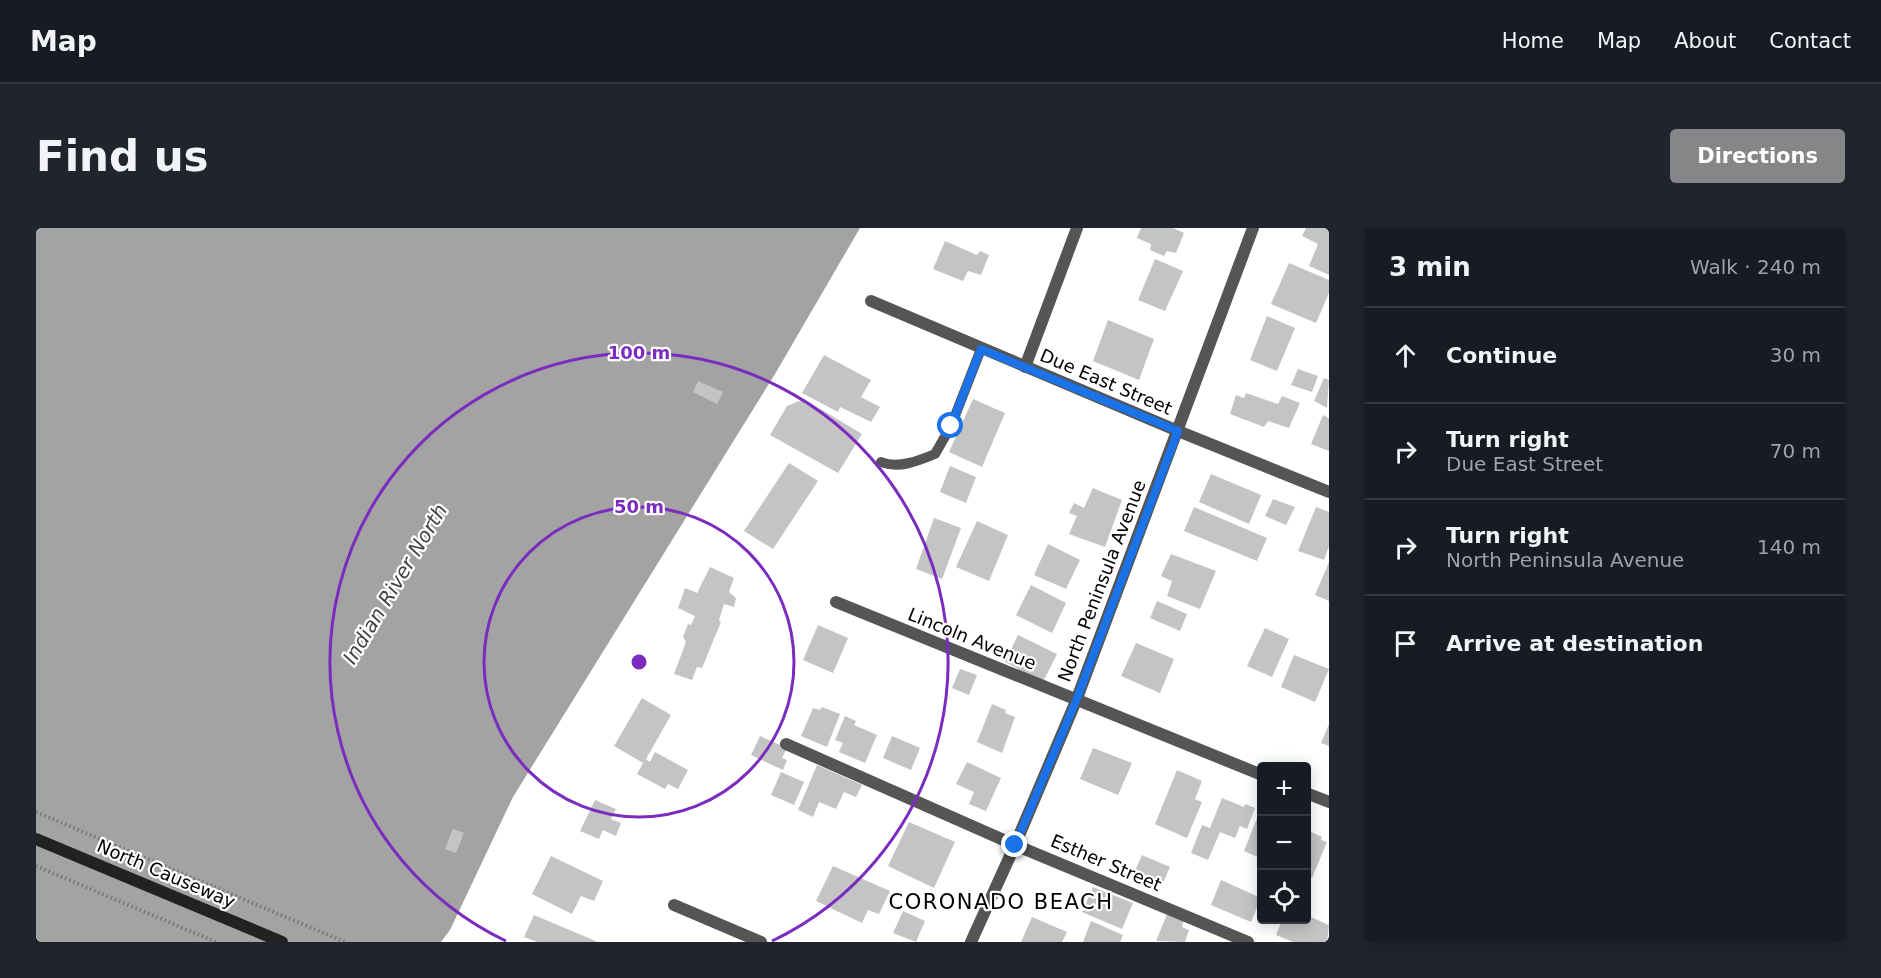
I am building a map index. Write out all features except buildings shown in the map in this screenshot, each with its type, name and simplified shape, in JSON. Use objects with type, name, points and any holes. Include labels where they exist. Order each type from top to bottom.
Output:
[{"type":"main road","name":"North Causeway","points":[[36,839],[282,942]]},
{"type":"street","points":[[1025,367],[1077,228]]},
{"type":"street","name":"North Peninsula Avenue","points":[[971,942],[1076,701],[1253,228]]},
{"type":"street","name":"Due East Street","points":[[871,301],[981,349],[1329,492]]},
{"type":"street","name":"Lincoln Avenue","points":[[836,602],[1257,773]]},
{"type":"street","name":"Esther Street","points":[[786,744],[1015,845],[1248,942]]},
{"type":"street","points":[[1311,795],[1329,802]]},
{"type":"street","points":[[675,905],[761,942]]},
{"type":"lane","points":[[880,462],[890,465],[906,464],[935,454],[951,426],[981,349]]},
{"type":"path","points":[[36,812],[345,942]]},
{"type":"path","points":[[36,866],[216,942]]},
{"type":"water","name":"Indian River North","points":[[36,228],[860,228],[775,374],[513,797],[450,930],[441,942],[36,942]]},
{"type":"district","name":"CORONADO BEACH","points":[[1001,902]]},
{"type":"route","points":[[951,426],[981,349],[1178,431],[1076,701],[1015,845]]}]
